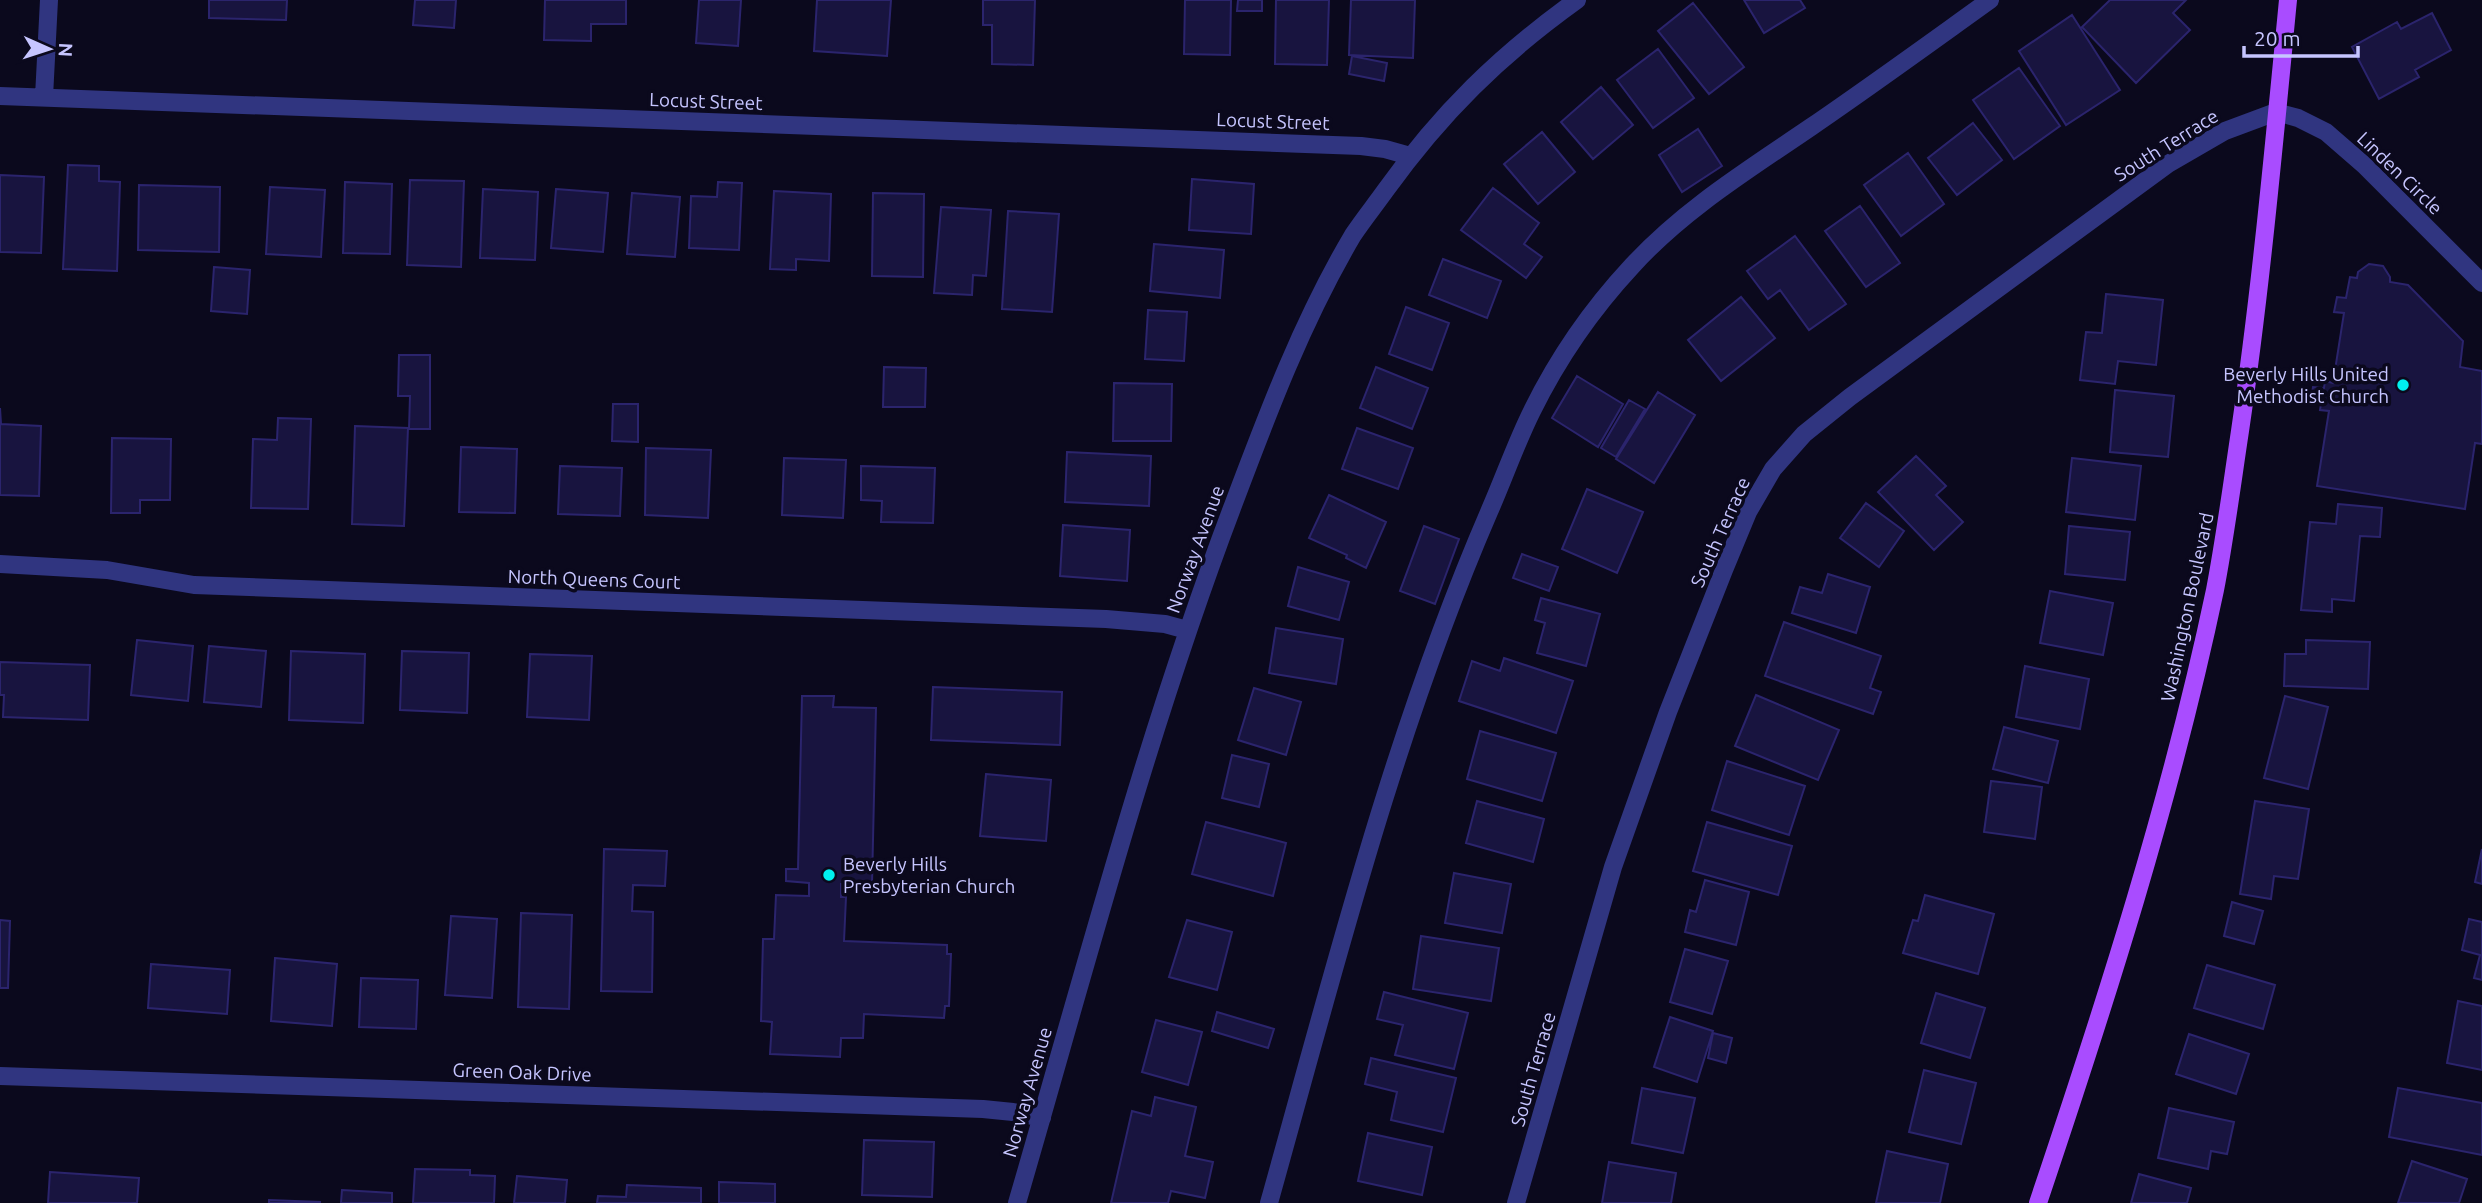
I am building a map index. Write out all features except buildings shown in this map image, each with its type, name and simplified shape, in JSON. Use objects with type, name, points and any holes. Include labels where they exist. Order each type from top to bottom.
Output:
[{"type":"main road","name":"Washington Boulevard","points":[[2038,1203],[2105,1005],[2146,866],[2183,726],[2215,587],[2250,365],[2288,0]]},
{"type":"street","points":[[44,97],[49,0]]},
{"type":"street","name":"Norway Avenue","points":[[1017,1203],[1134,798],[1187,630],[1258,441],[1308,320],[1354,233],[1410,156],[1457,102],[1504,56],[1577,0]]},
{"type":"street","points":[[1269,1203],[1378,819],[1419,693],[1472,551],[1532,412],[1562,359],[1595,308],[1632,265],[1703,200],[1852,99],[1990,0]]},
{"type":"street","name":"Locust Street","points":[[0,96],[1361,146],[1410,156]]},
{"type":"street","name":"Linden Circle","points":[[2276,112],[2298,118],[2326,132],[2364,165],[2482,283]]},
{"type":"street","name":"South Terrace","points":[[1516,1203],[1613,867],[1668,712],[1724,570],[1748,512],[1773,469],[1804,434],[1850,397],[2168,164],[2225,131],[2251,119],[2276,112]]},
{"type":"street","name":"North Queens Court","points":[[0,564],[107,570],[194,585],[1106,618],[1165,624],[1187,630]]},
{"type":"street","name":"Green Oak Drive","points":[[0,1076],[983,1109],[1042,1118]]},
{"type":"place","name":"Beverly Hills United Methodist Church","points":[[2403,385]]},
{"type":"place","name":"Beverly Hills Presbyterian Church","points":[[829,875]]}]
